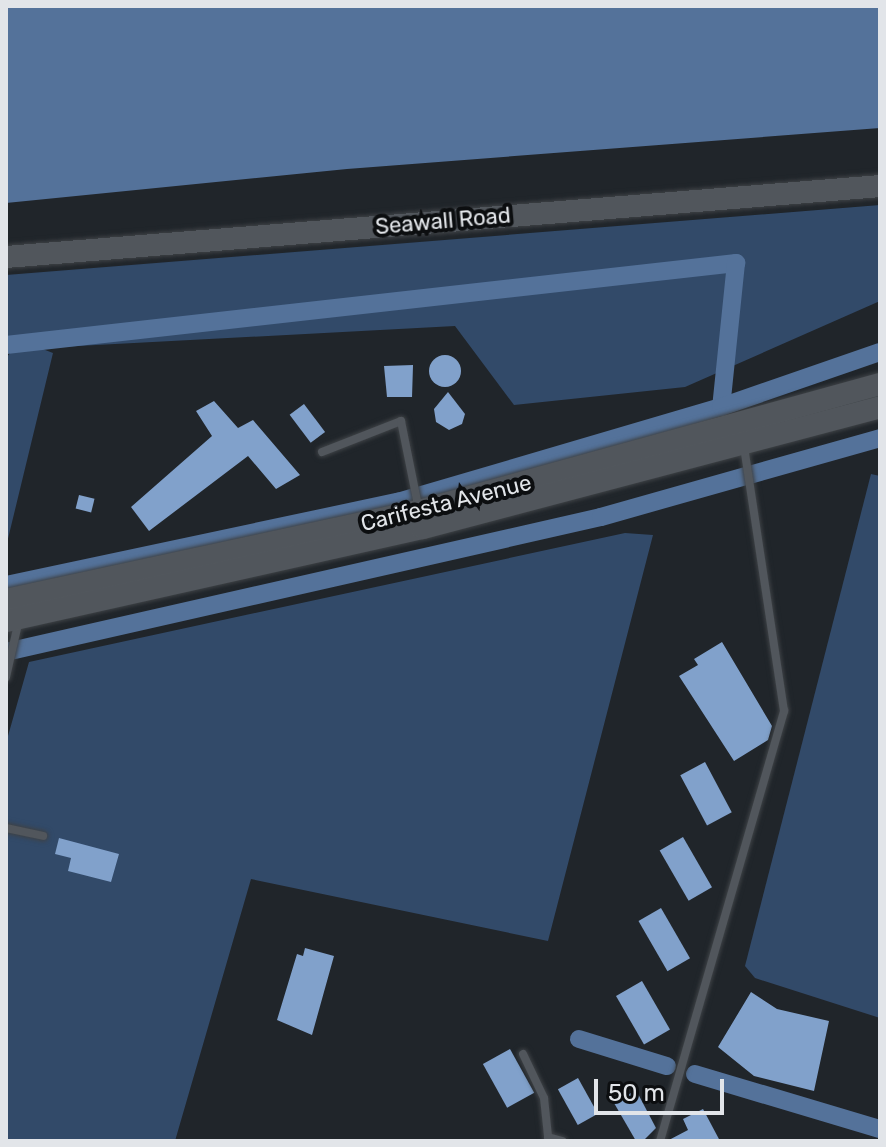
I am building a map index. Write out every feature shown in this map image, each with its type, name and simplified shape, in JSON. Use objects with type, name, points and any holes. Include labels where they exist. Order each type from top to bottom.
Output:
[{"type":"main road","name":"Seawall Road","points":[[6,257],[880,186]]},
{"type":"main road","name":"Carifesta Avenue","points":[[15,614],[419,511],[743,448],[880,384]]},
{"type":"main road","name":"Carifesta Avenue","points":[[15,614],[407,532],[743,448],[880,407]]},
{"type":"lane","points":[[322,452],[401,421],[419,511]]},
{"type":"lane","points":[[660,1141],[782,720],[779,665],[743,448]]},
{"type":"lane","points":[[6,677],[15,614]]},
{"type":"lane","points":[[6,828],[43,836]]},
{"type":"lane","points":[[523,1054],[544,1098],[546,1139],[562,1141]]},
{"type":"shaded area","points":[[6,6],[880,6],[880,128],[347,169],[6,203]]},
{"type":"shaded area","points":[[880,205],[880,301],[685,387],[514,405],[455,326],[40,348],[53,353],[6,547],[6,358],[11,352],[6,352],[6,275]]},
{"type":"shaded area","points":[[871,474],[880,476],[880,1018],[755,978],[745,966]]},
{"type":"shaded area","points":[[625,533],[653,535],[548,941],[251,879],[175,1141],[6,1141],[6,743],[29,662]]},
{"type":"building","points":[[445,355],[457,359],[461,371],[457,383],[445,387],[433,383],[429,371],[433,359]]},
{"type":"building","points":[[413,365],[412,397],[387,397],[384,366]]},
{"type":"building","points":[[448,392],[465,414],[462,424],[449,430],[436,422],[434,409]]},
{"type":"building","points":[[214,401],[238,428],[253,420],[300,475],[276,489],[248,456],[149,531],[131,507],[212,436],[196,411]]},
{"type":"building","points":[[304,404],[325,432],[311,443],[290,415]]},
{"type":"building","points":[[79,495],[95,499],[91,512],[76,509]]},
{"type":"building","points":[[722,642],[772,726],[768,740],[734,761],[679,676],[698,665],[694,659]]},
{"type":"building","points":[[705,762],[732,812],[707,825],[680,775]]},
{"type":"building","points":[[683,837],[712,887],[689,901],[660,850]]},
{"type":"building","points":[[59,838],[119,854],[111,882],[68,871],[71,858],[55,854]]},
{"type":"building","points":[[661,908],[690,958],[667,971],[638,921]]},
{"type":"building","points":[[305,948],[334,956],[312,1035],[277,1020],[297,954],[303,956]]},
{"type":"building","points":[[642,981],[670,1029],[644,1044],[616,996]]},
{"type":"building","points":[[751,992],[777,1009],[829,1021],[814,1091],[754,1076],[718,1047]]},
{"type":"building","points":[[510,1049],[534,1093],[507,1108],[483,1064]]},
{"type":"building","points":[[578,1078],[598,1114],[578,1125],[558,1089]]},
{"type":"building","points":[[636,1090],[656,1128],[643,1141],[636,1141],[614,1103]]},
{"type":"building","points":[[703,1109],[720,1141],[667,1141],[688,1130],[683,1119]]},
{"type":"waterway","points":[[6,345],[736,263],[721,407]]},
{"type":"waterway","points":[[6,585],[398,502],[721,407],[880,352]]},
{"type":"waterway","points":[[6,652],[601,517],[880,438]]},
{"type":"waterway","points":[[579,1039],[667,1066]]},
{"type":"waterway","points":[[695,1074],[880,1129]]}]
